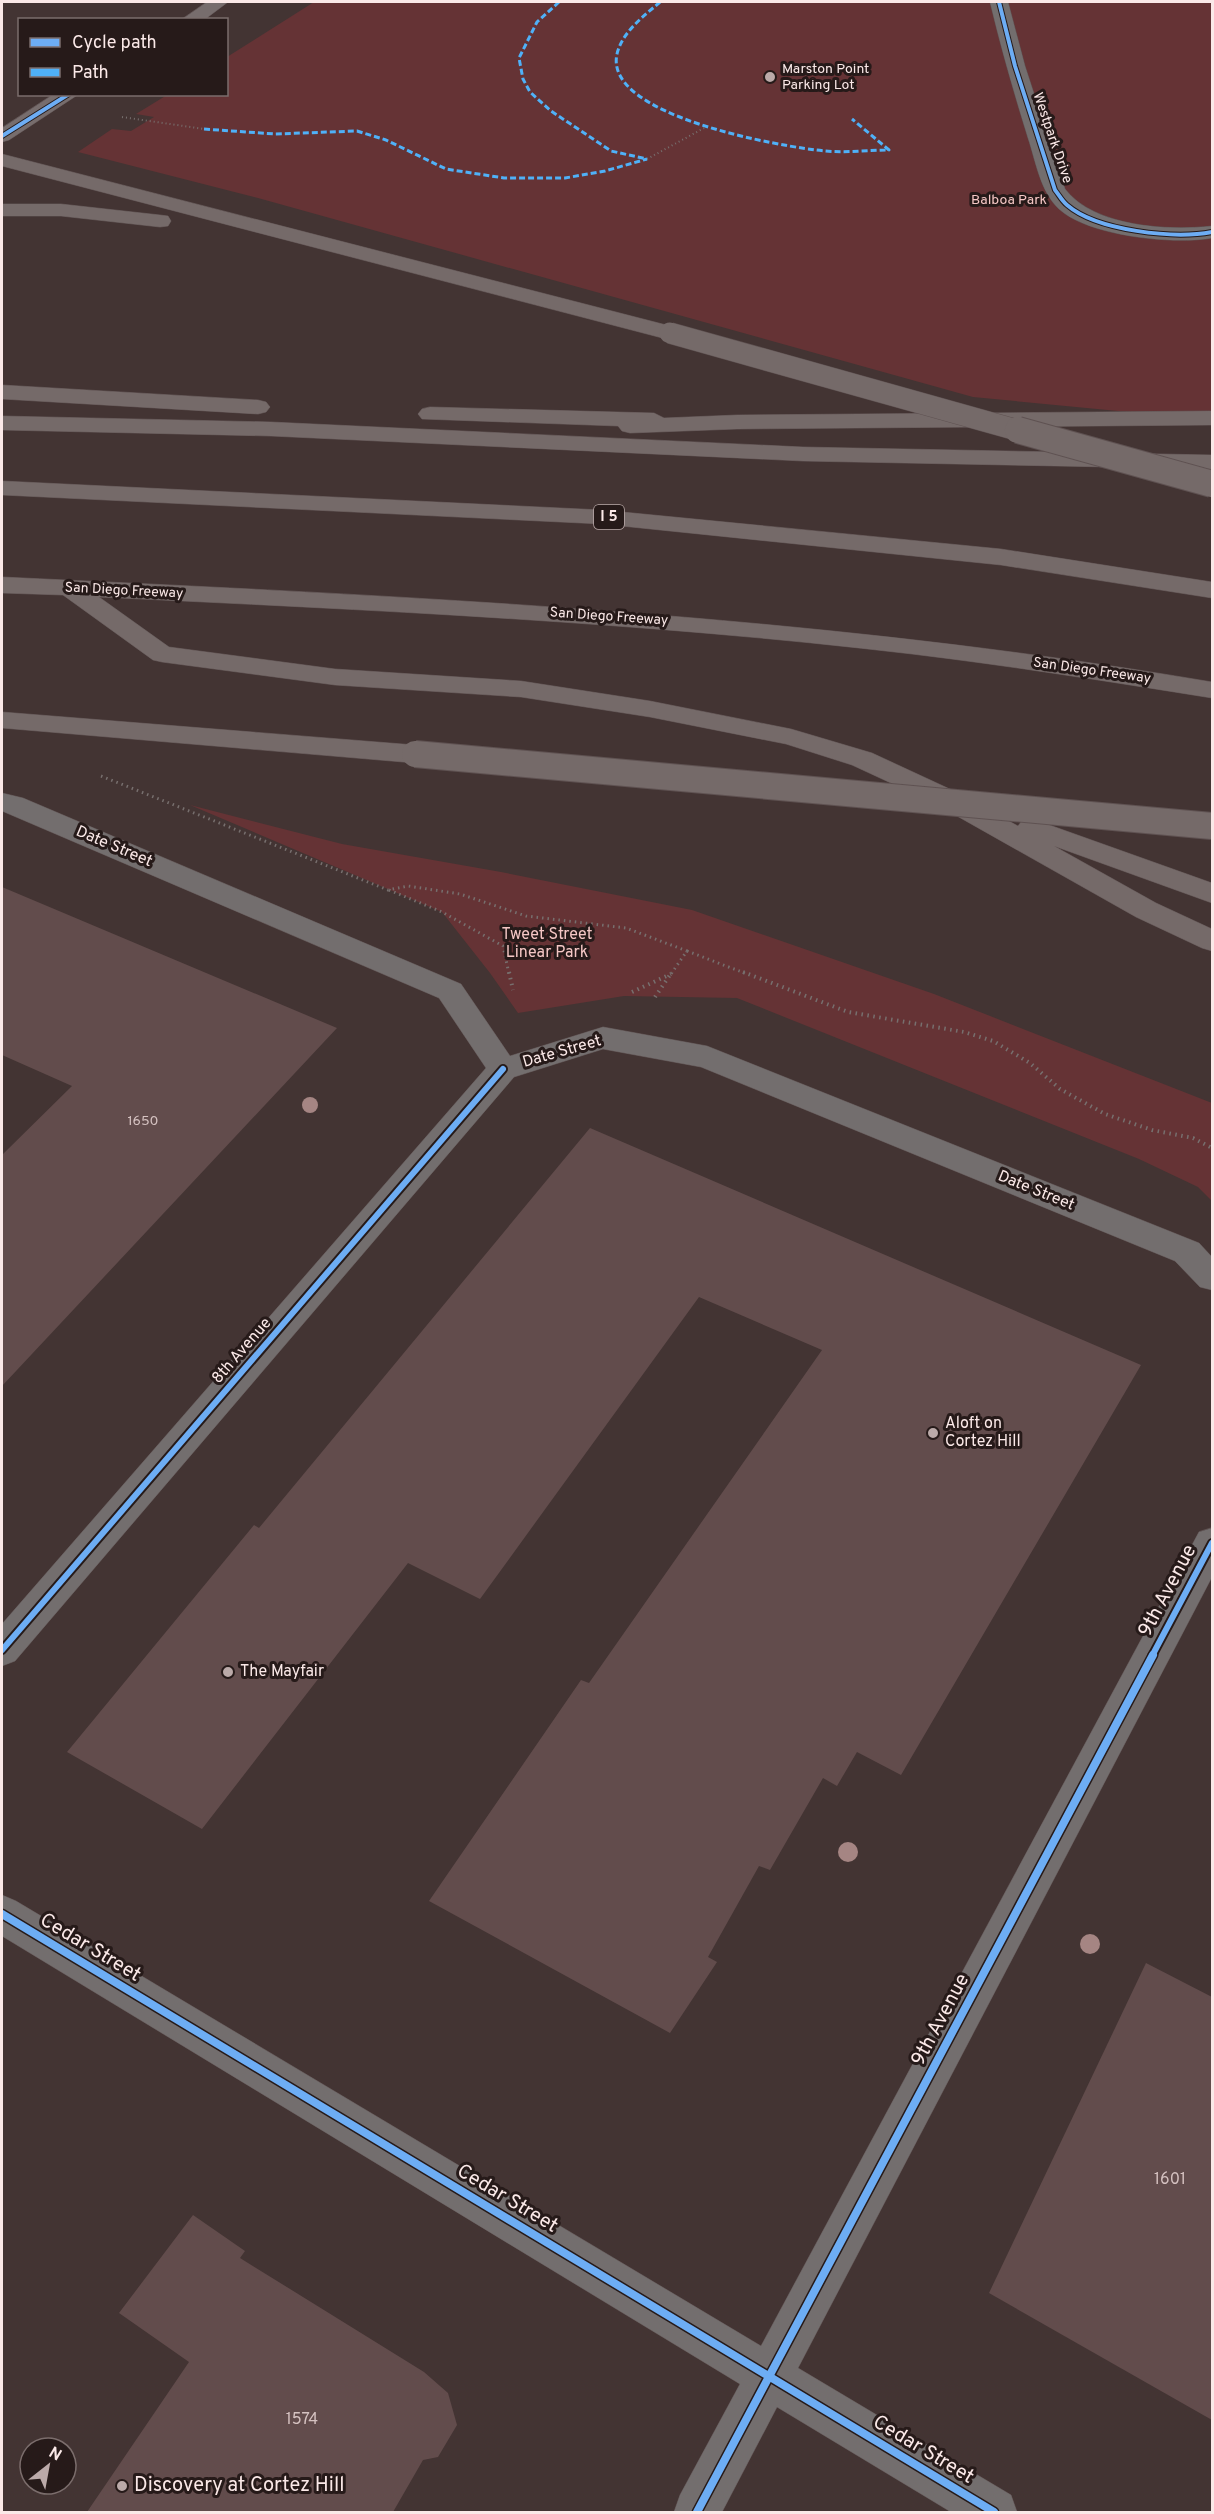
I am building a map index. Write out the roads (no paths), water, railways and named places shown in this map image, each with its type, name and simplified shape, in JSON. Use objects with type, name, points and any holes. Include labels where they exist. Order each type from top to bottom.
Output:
[{"type":"highway","points":[[2,160],[129,197],[560,302],[1212,484]]},
{"type":"highway","points":[[2,210],[61,210],[130,219],[246,226]]},
{"type":"highway","points":[[2,392],[345,412],[737,422]]},
{"type":"highway","points":[[271,429],[564,428],[737,422],[1212,418]]},
{"type":"highway","points":[[2,423],[271,429],[803,454],[1212,462]]},
{"type":"highway","name":"I 5","points":[[2,488],[602,517],[1001,557],[1212,590]]},
{"type":"highway","name":"San Diego Freeway","points":[[2,585],[415,604],[665,621],[944,649],[1212,690]]},
{"type":"highway","points":[[69,588],[162,654],[334,678],[521,689],[650,709],[791,737],[862,759],[944,797],[1146,910],[1212,941]]},
{"type":"highway","points":[[2,720],[415,754],[1212,826]]},
{"type":"highway","points":[[944,797],[1212,893]]},
{"type":"main road","points":[[193,18],[219,2]]},
{"type":"main road","points":[[2,136],[66,96]]},
{"type":"street","name":"Westpark Drive","points":[[999,2],[1015,66],[1055,190],[1066,204],[1080,212],[1131,229],[1164,234],[1212,232]]},
{"type":"street","name":"Date Street","points":[[7,803],[450,991],[503,1070],[603,1038],[707,1057],[1187,1252],[1212,1278]]},
{"type":"street","name":"8th Avenue","points":[[2,1650],[503,1070]]},
{"type":"street","name":"9th Avenue","points":[[697,2512],[1212,1543]]},
{"type":"street","name":"Cedar Street","points":[[2,1914],[994,2512]]},
{"type":"place","name":"Marston Point Parking Lot","points":[[770,77]]},
{"type":"place","name":"Aloft on Cortez Hill","points":[[933,1433]]},
{"type":"place","name":"The Mayfair","points":[[228,1672]]},
{"type":"place","name":"Discovery at Cortez Hill","points":[[122,2486]]},
{"type":"park label","name":"Balboa Park","points":[[1009,200]]},
{"type":"park label","name":"Tweet Street Linear Park","points":[[547,944]]}]
